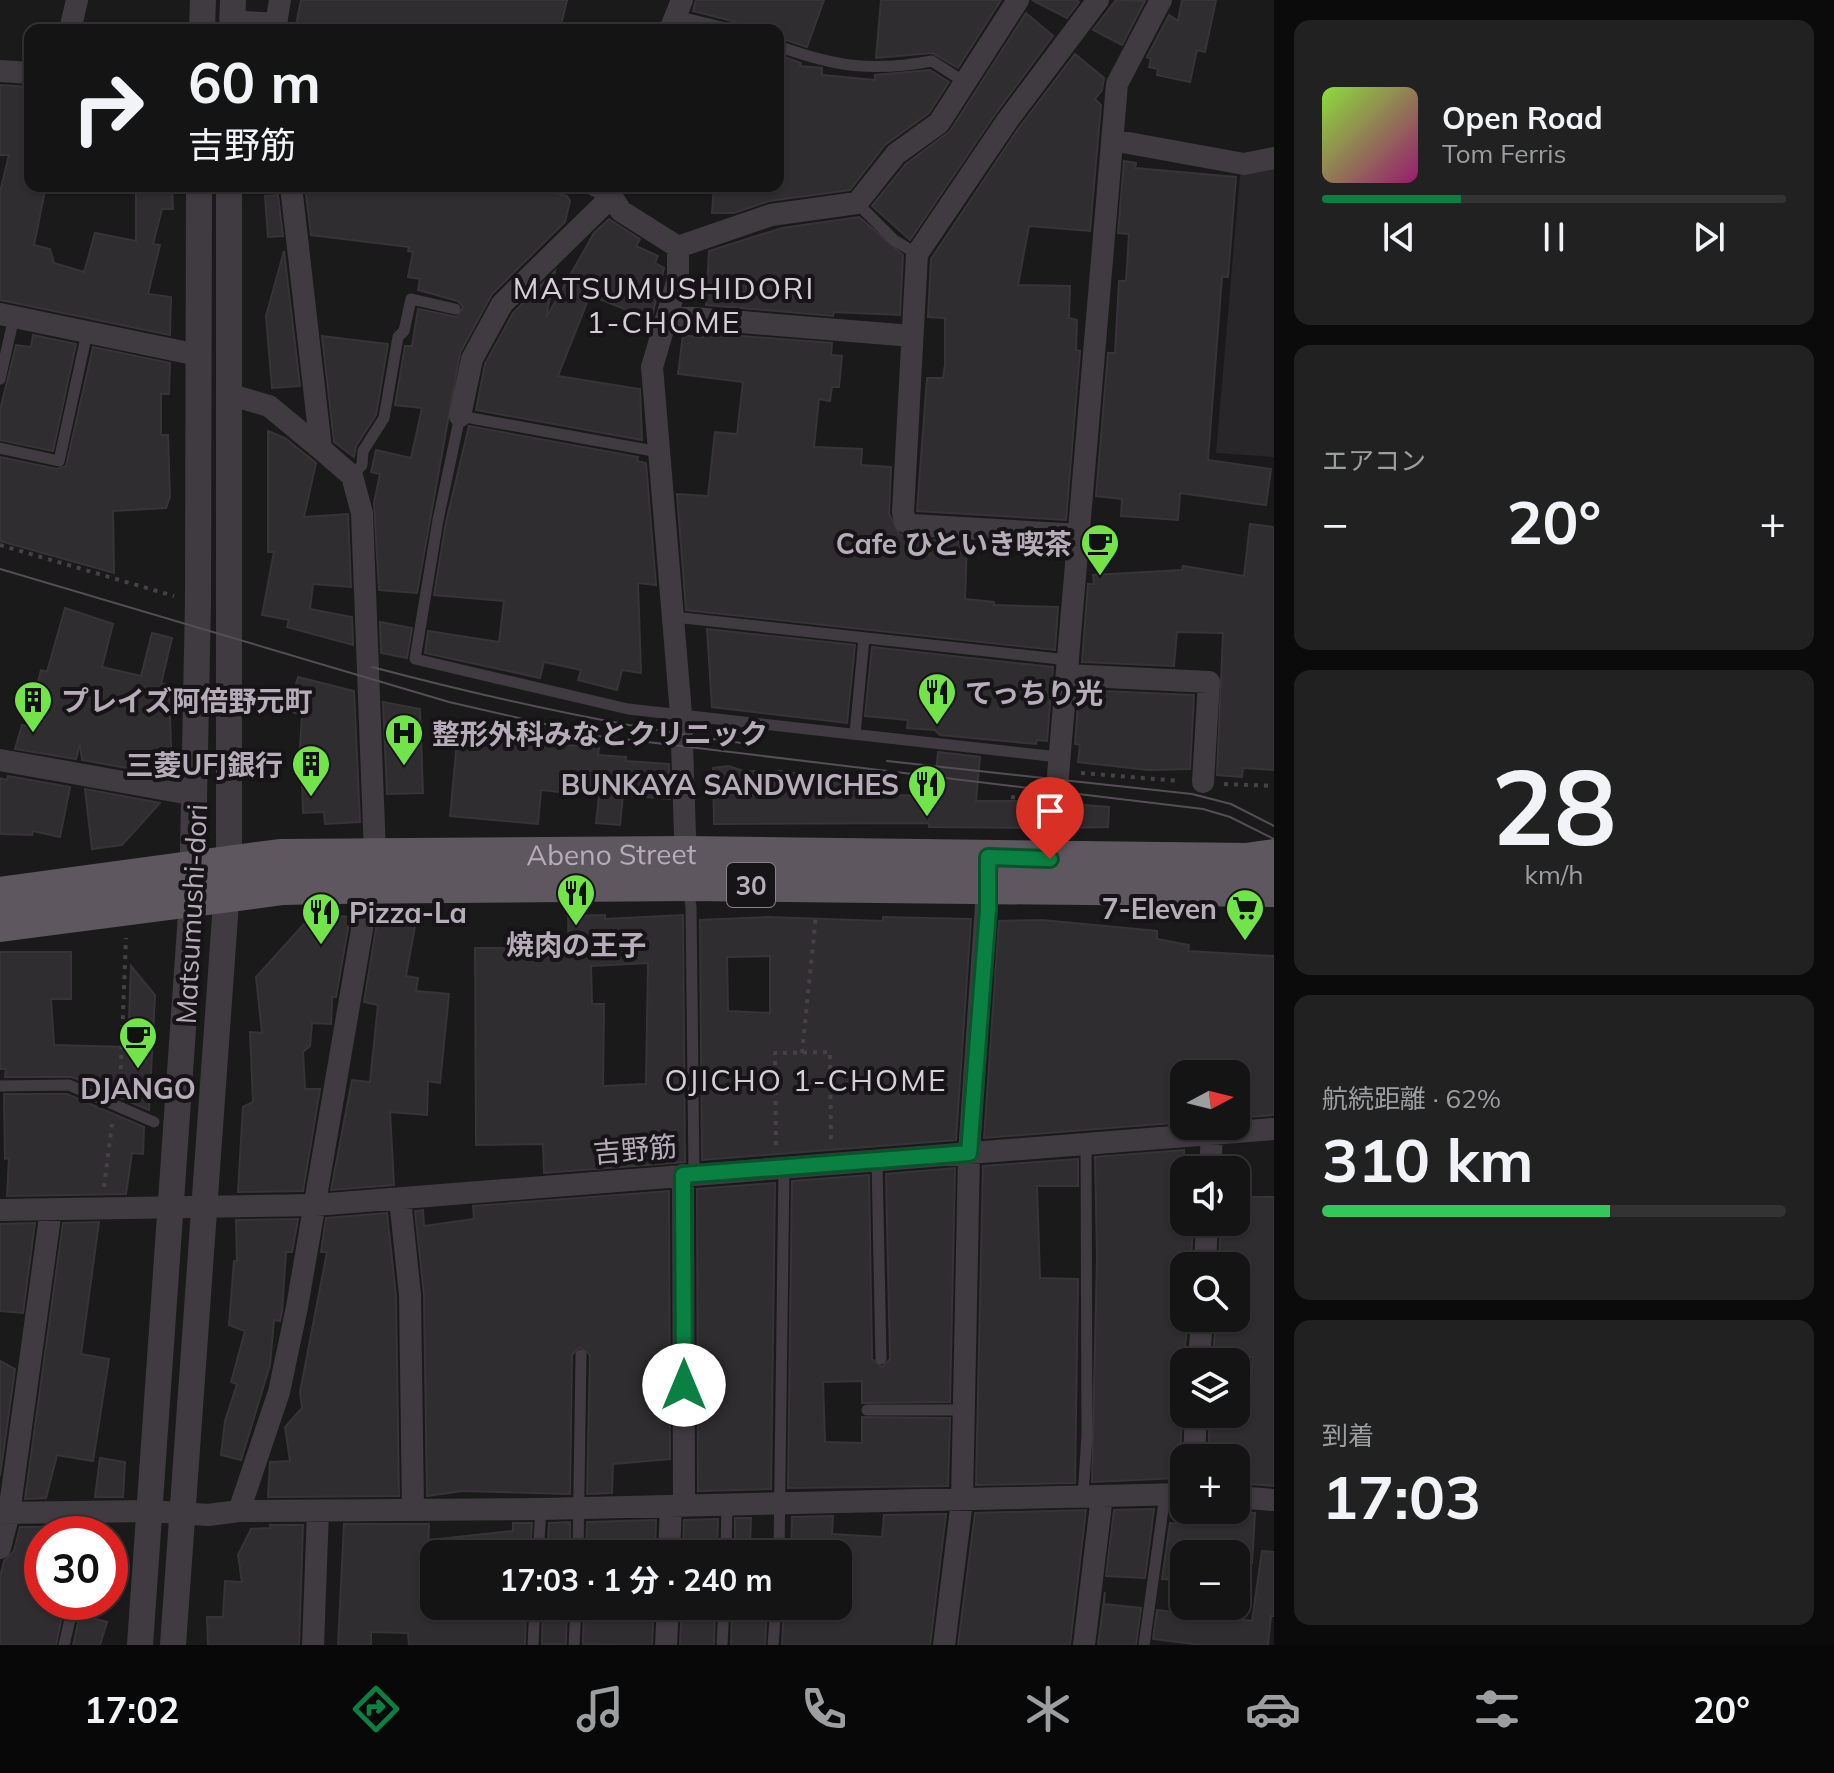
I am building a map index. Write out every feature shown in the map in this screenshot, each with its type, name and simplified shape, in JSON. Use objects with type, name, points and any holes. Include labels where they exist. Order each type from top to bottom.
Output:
[{"type":"main road","name":"Abeno Street","points":[[0,894],[229,861],[375,854],[686,868],[1050,873],[1274,890]]},
{"type":"main road","name":"Abeno Street","points":[[1050,873],[1274,856]]},
{"type":"main road","name":"Abeno Street","points":[[0,925],[283,888],[369,887],[686,868]]},
{"type":"street","points":[[71,24],[77,0]]},
{"type":"street","points":[[202,24],[203,0]]},
{"type":"street","points":[[276,24],[280,0]]},
{"type":"street","points":[[678,247],[771,215],[857,203],[896,154],[939,123],[1018,0]]},
{"type":"street","points":[[1080,535],[912,525],[905,522],[917,254],[1007,121],[1098,0]]},
{"type":"street","points":[[1050,873],[1117,84],[1161,0]]},
{"type":"street","points":[[232,17],[262,24]]},
{"type":"street","points":[[0,71],[24,73]]},
{"type":"street","points":[[1112,140],[1244,164],[1274,158]]},
{"type":"street","name":"Matsumushi-dori","points":[[140,1645],[192,900],[196,795],[199,192]]},
{"type":"street","name":"Matsumushi-dori","points":[[173,1645],[228,896],[229,192]]},
{"type":"street","points":[[292,192],[321,449]]},
{"type":"street","points":[[460,416],[472,359],[502,304],[605,192]]},
{"type":"street","points":[[608,192],[621,211],[678,247]]},
{"type":"street","points":[[678,247],[678,279],[652,367],[681,714],[686,868]]},
{"type":"street","points":[[7,316],[198,355]]},
{"type":"street","points":[[668,316],[912,336]]},
{"type":"street","points":[[228,394],[269,406],[352,476],[362,513],[375,854],[315,1205],[279,1392],[239,1511]]},
{"type":"street","points":[[1068,668],[1209,682],[1203,782]]},
{"type":"street","points":[[0,760],[196,795]]},
{"type":"street","points":[[944,1645],[962,1501],[969,1153],[988,872]]},
{"type":"street","name":"吉野筋","points":[[1250,1131],[1274,1129]]},
{"type":"street","name":"吉野筋","points":[[0,1210],[315,1205],[1170,1137]]},
{"type":"street","points":[[671,1540],[677,1505],[688,1175]]},
{"type":"street","points":[[400,1199],[410,1295],[413,1510]]},
{"type":"street","points":[[0,1548],[51,1210]]},
{"type":"street","points":[[127,1516],[149,1511],[541,1509],[727,1502],[962,1501],[1170,1494]]},
{"type":"street","points":[[1084,1645],[1093,1497]]},
{"type":"street","points":[[1250,1498],[1274,1500]]},
{"type":"street","points":[[313,1645],[318,1511]]},
{"type":"street","points":[[4,1513],[28,1516]]},
{"type":"street","points":[[666,1645],[667,1620]]},
{"type":"lane","points":[[676,15],[711,24]]},
{"type":"lane","points":[[784,48],[857,68],[896,68],[932,61],[966,84]]},
{"type":"lane","points":[[857,203],[894,240],[917,254]]},
{"type":"lane","points":[[352,476],[362,465],[363,451],[384,418],[398,337],[404,331],[411,299],[455,309]]},
{"type":"lane","points":[[0,379],[7,316]]},
{"type":"lane","points":[[0,448],[59,461],[87,333]]},
{"type":"lane","points":[[660,452],[460,416],[438,520],[415,659],[628,709],[855,734],[1057,764]]},
{"type":"lane","points":[[674,617],[864,638],[1068,668]]},
{"type":"lane","points":[[855,734],[864,638]]},
{"type":"lane","points":[[686,868],[691,907],[688,1175]]},
{"type":"lane","points":[[0,1086],[69,1085],[154,1122]]},
{"type":"lane","points":[[1086,1142],[1087,1435],[1093,1497]]},
{"type":"lane","points":[[877,1161],[881,1359]]},
{"type":"lane","points":[[780,1167],[783,1502],[780,1540]]},
{"type":"lane","points":[[579,1540],[581,1355]]},
{"type":"lane","points":[[867,1410],[963,1410]]},
{"type":"lane","points":[[726,1540],[727,1502]]},
{"type":"lane","points":[[539,1540],[541,1509]]},
{"type":"lane","points":[[1144,1645],[1170,1514]]},
{"type":"lane","points":[[64,1645],[70,1620]]},
{"type":"lane","points":[[533,1645],[534,1620]]},
{"type":"lane","points":[[574,1645],[575,1620]]},
{"type":"lane","points":[[722,1645],[723,1620]]},
{"type":"lane","points":[[773,1645],[775,1620]]},
{"type":"path","points":[[0,545],[178,597]]},
{"type":"path","points":[[1057,764],[1154,781]]},
{"type":"path","points":[[1256,787],[1274,786]]},
{"type":"path","points":[[802,1053],[817,908]]},
{"type":"path","points":[[100,1209],[114,1115],[119,1106],[128,929]]},
{"type":"path","points":[[780,1167],[775,1053],[830,1052],[831,1163]]},
{"type":"shaded area","points":[[1274,168],[1274,457],[1216,453],[1240,175]]},
{"type":"building","points":[[301,0],[567,0],[561,24],[296,24]]},
{"type":"building","points":[[696,0],[824,0],[807,47],[784,39],[784,24],[738,24],[693,11]]},
{"type":"building","points":[[881,0],[1001,0],[958,68],[932,53],[876,58]]},
{"type":"building","points":[[1032,0],[1077,0],[1079,2],[1067,18]]},
{"type":"building","points":[[1116,0],[1145,1],[1122,45],[1093,30]]},
{"type":"building","points":[[1182,0],[1216,0],[1205,52],[1197,50],[1190,82],[1157,75],[1158,69],[1149,67],[1151,59],[1147,57],[1169,15],[1178,21]]},
{"type":"building","points":[[1026,13],[1053,36],[996,113],[910,240],[872,206],[906,164],[950,131]]},
{"type":"building","points":[[1075,54],[1104,78],[1102,90],[1095,99],[1101,105],[1090,231],[1029,226],[1018,285],[1070,286],[1069,318],[1077,320],[1076,350],[1080,351],[1066,520],[917,511],[927,378],[943,378],[945,365],[945,318],[928,317],[931,259],[1018,129]]},
{"type":"building","points":[[784,57],[801,63],[800,66],[822,68],[822,75],[875,80],[875,75],[930,70],[949,82],[929,113],[885,145],[850,190],[769,201],[734,213],[712,213],[714,192],[784,192]]},
{"type":"building","points":[[0,85],[24,87],[24,192],[45,192],[34,245],[50,249],[54,263],[84,272],[95,233],[136,241],[136,192],[172,192],[173,209],[162,209],[153,244],[160,245],[148,294],[171,297],[170,335],[0,300],[0,192],[9,155],[0,155]]},
{"type":"building","points":[[1124,161],[1136,163],[1135,168],[1236,177],[1228,277],[1222,277],[1208,460],[1271,469],[1266,505],[1180,493],[1178,520],[1121,516],[1122,499],[1096,496],[1108,353],[1115,353],[1119,281],[1126,281],[1129,234],[1118,233]]},
{"type":"building","points":[[306,192],[549,192],[567,196],[570,201],[565,222],[492,294],[460,353],[417,593],[379,590],[374,503],[380,474],[371,472],[376,450],[411,458],[422,408],[395,405],[405,346],[412,346],[418,309],[457,317],[463,307],[458,301],[418,290],[420,279],[408,277],[413,252],[408,251],[409,247],[311,235]]},
{"type":"building","points":[[278,195],[283,236],[268,237],[265,196]]},
{"type":"building","points":[[859,217],[903,255],[900,315],[834,312],[833,316],[706,305],[709,251],[782,228]]},
{"type":"building","points":[[609,219],[640,239],[636,246],[658,256],[655,263],[664,268],[651,320],[590,295],[558,376],[640,389],[642,440],[476,410],[485,364],[513,313],[555,271],[546,318],[594,233]]},
{"type":"building","points":[[284,251],[300,386],[272,388],[266,316]]},
{"type":"building","points":[[704,333],[832,343],[831,355],[842,356],[839,387],[832,387],[830,401],[819,399],[814,447],[862,449],[861,465],[891,467],[889,514],[899,534],[911,539],[967,542],[965,599],[994,602],[994,605],[1058,607],[1055,650],[686,610],[677,494],[708,496],[715,432],[737,434],[743,382],[678,374],[683,335],[703,338]]},
{"type":"building","points":[[33,335],[76,344],[53,451],[0,440],[0,410],[16,345],[31,347]]},
{"type":"building","points":[[322,336],[388,344],[376,415],[356,446],[354,457],[334,442]]},
{"type":"building","points":[[93,347],[170,363],[169,394],[161,394],[161,435],[168,435],[170,497],[166,508],[113,511],[114,573],[0,541],[0,457],[57,469],[66,466]]},
{"type":"building","points":[[469,426],[638,457],[637,461],[646,463],[656,585],[638,583],[641,673],[622,670],[617,690],[578,680],[581,670],[544,662],[540,678],[425,653],[428,631],[499,642],[504,601],[434,595],[446,522]]},
{"type":"building","points":[[268,431],[285,438],[316,463],[304,517],[348,514],[351,587],[313,584],[310,609],[352,617],[353,645],[287,627],[289,620],[262,615],[274,552],[268,552]]},
{"type":"building","points":[[1250,524],[1274,527],[1274,770],[1243,768],[1242,777],[1217,775],[1223,633],[1177,632],[1174,666],[1082,662],[1088,584],[1094,584],[1093,575],[1182,570],[1183,566],[1244,576]]},
{"type":"building","points":[[65,608],[113,624],[102,667],[141,676],[152,633],[172,638],[161,684],[169,684],[172,776],[82,760],[80,744],[76,759],[15,749],[22,725],[27,726],[41,670],[47,672]]},
{"type":"building","points":[[380,622],[412,628],[407,658],[381,653]]},
{"type":"building","points":[[707,629],[855,645],[847,723],[712,707]]},
{"type":"building","points":[[872,647],[1053,667],[1047,741],[1037,740],[1036,744],[940,735],[935,730],[907,728],[908,720],[865,716]]},
{"type":"building","points":[[298,677],[354,691],[360,822],[325,824],[324,812],[303,813],[302,778],[298,778],[302,715],[289,711]]},
{"type":"building","points":[[1079,690],[1194,695],[1190,769],[1148,770],[1078,762],[1080,745],[1075,744]]},
{"type":"building","points":[[383,702],[420,709],[423,793],[387,794]]},
{"type":"building","points":[[459,721],[508,728],[507,733],[548,738],[547,743],[599,748],[598,755],[626,757],[626,761],[669,764],[670,799],[623,795],[620,825],[596,823],[599,796],[541,790],[538,824],[450,816]]},
{"type":"building","points":[[938,752],[980,757],[976,801],[1042,801],[1039,828],[929,827],[929,823],[714,824],[713,768],[729,766],[743,771],[782,771],[796,773],[796,777],[813,777],[813,782],[853,781],[853,789],[895,789],[895,795],[934,796]]},
{"type":"building","points":[[8,776],[70,787],[60,837],[33,831],[32,835],[0,834],[0,778],[7,780]]},
{"type":"building","points":[[85,789],[160,803],[122,845],[92,849]]},
{"type":"building","points":[[1070,804],[1109,807],[1108,827],[1068,828]]},
{"type":"building","points":[[313,914],[350,917],[336,997],[332,997],[331,1024],[312,1023],[310,1046],[303,1052],[305,1089],[320,1089],[303,1191],[238,1192],[243,1107],[253,1102],[250,1032],[262,1033],[256,977]]},
{"type":"building","points":[[417,915],[406,976],[418,978],[416,991],[449,994],[440,1083],[428,1081],[427,1115],[390,1112],[394,1185],[331,1190],[352,1080],[370,1082],[378,1005],[364,1002],[378,916]]},
{"type":"building","points":[[605,915],[605,919],[683,915],[685,1162],[544,1173],[543,1144],[476,1145],[475,948],[527,948],[527,957],[569,956],[568,916]],"holes":[[[648,963],[646,1084],[603,1086],[604,1004],[592,1004],[591,966]]]},
{"type":"building","points":[[767,917],[883,921],[883,917],[971,919],[956,1140],[702,1160],[700,920]],"holes":[[[770,956],[770,1013],[728,1011],[727,957]]]},
{"type":"building","points":[[1042,920],[1157,931],[1157,939],[1189,945],[1188,951],[1274,956],[1274,1115],[1250,1117],[1250,1060],[1170,1060],[1170,1123],[984,1138],[999,921]]},
{"type":"building","points":[[0,952],[71,952],[71,999],[51,999],[54,1045],[128,1047],[131,966],[155,995],[149,1110],[72,1077],[5,1077],[6,1069],[0,1069]]},
{"type":"building","points":[[4,1094],[67,1094],[144,1127],[143,1154],[132,1153],[126,1194],[7,1196],[9,1158],[5,1159]]},
{"type":"building","points":[[1184,1150],[1184,1156],[1170,1156],[1170,1236],[1192,1236],[1192,1252],[1170,1252],[1170,1332],[1187,1332],[1185,1348],[1170,1348],[1170,1428],[1181,1428],[1181,1444],[1170,1444],[1170,1478],[1092,1482],[1097,1256],[1095,1157]]},
{"type":"building","points":[[1078,1159],[1078,1186],[1037,1186],[1040,1278],[1078,1279],[1075,1483],[976,1485],[983,1166]]},
{"type":"building","points":[[955,1168],[950,1402],[862,1403],[862,1381],[823,1382],[825,1442],[862,1443],[862,1417],[950,1418],[948,1486],[788,1488],[792,1181],[869,1175],[872,1359],[882,1367],[890,1359],[886,1174]]},
{"type":"building","points":[[775,1183],[771,1489],[698,1491],[697,1189]]},
{"type":"building","points":[[669,1191],[670,1459],[613,1464],[612,1493],[587,1494],[590,1355],[580,1347],[572,1355],[570,1494],[462,1491],[427,1496],[424,1295],[415,1211],[423,1210],[424,1226],[474,1219],[473,1206]]},
{"type":"building","points":[[1250,1197],[1274,1197],[1274,1486],[1250,1484],[1250,1444],[1209,1444],[1209,1428],[1250,1428],[1253,1357],[1250,1357],[1250,1348],[1214,1348],[1215,1332],[1250,1332],[1250,1252],[1220,1252],[1220,1236],[1250,1236]]},
{"type":"building","points":[[387,1213],[396,1296],[399,1496],[268,1497],[270,1462],[290,1461],[285,1427],[302,1408],[300,1392],[327,1252],[321,1252],[326,1218]]},
{"type":"building","points":[[298,1219],[292,1252],[286,1252],[282,1311],[280,1321],[274,1320],[270,1365],[241,1460],[221,1455],[225,1421],[237,1384],[231,1382],[245,1331],[229,1325],[234,1261],[237,1261],[236,1220]]},
{"type":"building","points":[[99,1222],[81,1354],[109,1359],[93,1461],[57,1455],[46,1498],[25,1499],[63,1223]]},
{"type":"building","points":[[35,1223],[23,1313],[0,1311],[0,1224]]},
{"type":"building","points":[[0,1361],[15,1369],[0,1476]]},
{"type":"building","points":[[100,1458],[125,1462],[123,1497],[95,1497]]},
{"type":"building","points":[[1154,1509],[1145,1578],[1106,1576],[1114,1510]]},
{"type":"building","points":[[1086,1510],[1070,1645],[958,1645],[975,1513]]},
{"type":"building","points":[[1250,1513],[1255,1513],[1252,1563],[1250,1540],[1170,1540],[1170,1579],[1162,1579],[1170,1523],[1250,1524]]},
{"type":"building","points":[[946,1514],[930,1645],[782,1645],[783,1620],[852,1620],[852,1540],[791,1540],[792,1517],[833,1516],[832,1534],[882,1537],[884,1515]]},
{"type":"building","points":[[735,1518],[751,1518],[750,1540],[735,1540]]},
{"type":"building","points":[[718,1519],[717,1540],[683,1540],[684,1520]]},
{"type":"building","points":[[656,1520],[655,1540],[586,1540],[587,1522]]},
{"type":"building","points":[[570,1522],[570,1540],[548,1540],[549,1523]]},
{"type":"building","points":[[513,1523],[532,1523],[531,1540],[430,1540],[513,1531]]},
{"type":"building","points":[[344,1524],[429,1524],[428,1540],[420,1540],[420,1620],[526,1620],[525,1645],[409,1645],[408,1633],[371,1632],[371,1645],[338,1645]]},
{"type":"building","points":[[270,1525],[303,1525],[299,1645],[208,1645],[207,1617],[223,1617],[225,1581],[242,1582],[238,1555],[251,1529],[270,1528]]},
{"type":"building","points":[[20,1527],[24,1527],[24,1620],[61,1620],[56,1645],[0,1645],[0,1577],[4,1561],[14,1551]]},
{"type":"building","points":[[1262,1551],[1274,1552],[1274,1616],[1271,1616],[1268,1645],[1201,1645],[1153,1639],[1157,1610],[1170,1612],[1170,1620],[1252,1621]]},
{"type":"building","points":[[1105,1592],[1104,1604],[1141,1608],[1136,1645],[1098,1645]]},
{"type":"building","points":[[79,1620],[107,1622],[100,1645],[73,1645]]},
{"type":"building","points":[[543,1620],[567,1620],[566,1644],[542,1644]]},
{"type":"building","points":[[584,1620],[653,1620],[652,1645],[583,1644]]},
{"type":"building","points":[[681,1620],[715,1620],[714,1645],[680,1645]]},
{"type":"building","points":[[732,1620],[766,1620],[765,1645],[731,1645]]},
{"type":"tram line","points":[[0,569],[449,702],[597,736],[1203,809],[1230,817],[1274,839]]},
{"type":"tram line","points":[[372,667],[559,712],[748,744]]},
{"type":"tram line","points":[[887,761],[1192,794],[1231,804],[1274,826]]},
{"type":"place","name":"Cafe ひといき喫茶","points":[[1100,577]]},
{"type":"place","name":"てっちり光","points":[[937,726]]},
{"type":"place","name":"プレイズ阿倍野元町","points":[[33,734]]},
{"type":"place","name":"整形外科みなとクリニック","points":[[404,767]]},
{"type":"place","name":"三菱UFJ銀行","points":[[311,798]]},
{"type":"place","name":"BUNKAYA SANDWICHES","points":[[927,818]]},
{"type":"place","name":"焼肉の王子","points":[[576,927]]},
{"type":"place","name":"7-Eleven","points":[[1245,942]]},
{"type":"place","name":"Pizza-La","points":[[321,946]]},
{"type":"place","name":"DJANGO","points":[[138,1070]]},
{"type":"district","name":"MATSUMUSHIDORI 1-CHOME","points":[[664,305]]},
{"type":"district","name":"OJICHO 1-CHOME","points":[[806,1080]]},
{"type":"route","points":[[684,1385],[683,1175],[969,1153],[988,910],[988,857],[1050,859]]}]
